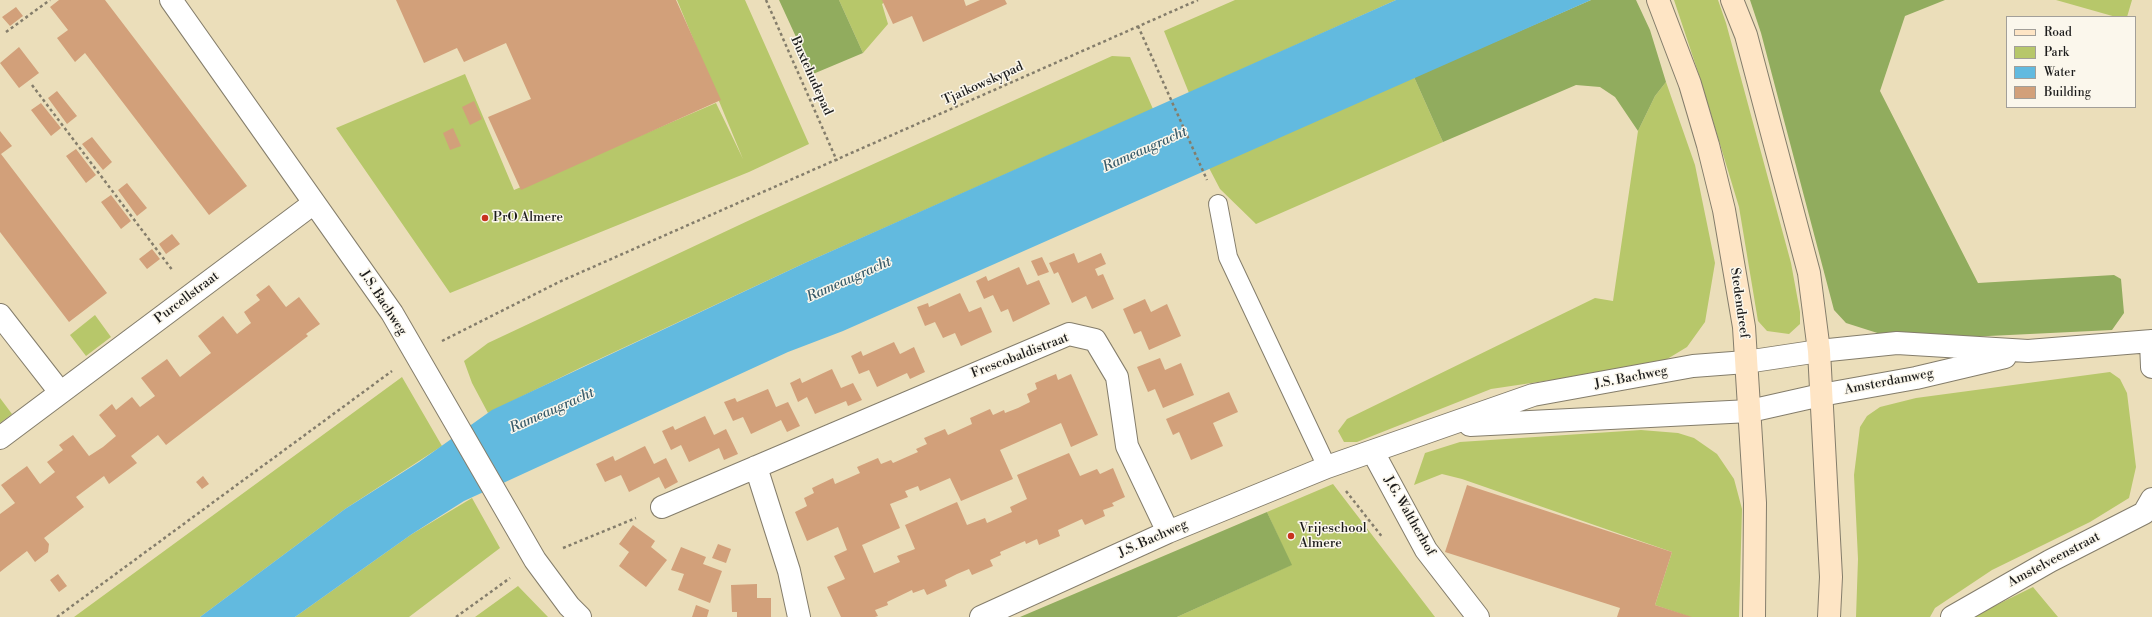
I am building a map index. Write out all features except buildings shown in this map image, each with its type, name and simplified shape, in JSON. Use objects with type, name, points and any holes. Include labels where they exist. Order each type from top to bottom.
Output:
[{"type":"main road","points":[[1732,0],[1746,35],[1809,273],[1819,351],[1831,577],[1829,617]]},
{"type":"main road","name":"Stedendreef","points":[[1660,4],[1690,84],[1724,210],[1744,327],[1755,503],[1754,617]]},
{"type":"street","name":"J.S. Bachweg","points":[[170,0],[392,313],[535,560],[569,606],[580,617]]},
{"type":"street","name":"Purcellstraat","points":[[0,438],[314,203]]},
{"type":"street","points":[[0,315],[60,392]]},
{"type":"street","name":"Frescobaldistraat","points":[[662,507],[1069,334],[1095,340],[1117,377],[1127,446],[1168,532]]},
{"type":"street","name":"Amsterdamweg","points":[[1819,351],[1898,343],[2028,351],[2151,341]]},
{"type":"street","points":[[2151,341],[2152,367]]},
{"type":"street","name":"J.S. Bachweg","points":[[981,617],[1168,532],[1327,467],[1373,452],[1423,433],[1448,426],[1533,395],[1693,366],[1746,362],[1819,351]]},
{"type":"street","name":"Amsterdamweg","points":[[1750,411],[1821,395],[1916,378],[2028,351]]},
{"type":"street","name":"J.S. Bachweg","points":[[1448,426],[1750,411]]},
{"type":"street","name":"J.G. Waltherhof","points":[[1373,452],[1426,550],[1478,617]]},
{"type":"street","points":[[756,467],[789,571],[799,617]]},
{"type":"street","name":"Amstelveenstraat","points":[[1952,617],[2050,561],[2144,513],[2152,499]]},
{"type":"lane","points":[[1218,204],[1228,257],[1327,467]]},
{"type":"path","points":[[6,32],[50,0]]},
{"type":"path","name":"Buxtehudepad","points":[[766,0],[837,161]]},
{"type":"path","name":"Tjaikowskypad","points":[[837,161],[1198,0]]},
{"type":"path","points":[[1138,26],[1161,81],[1218,204]]},
{"type":"path","points":[[32,85],[191,295]]},
{"type":"green space","points":[[677,0],[745,0],[809,144],[749,172],[450,293],[336,128],[465,74],[514,190],[716,103],[743,159]]},
{"type":"green space","points":[[779,0],[839,0],[863,53],[813,74]]},
{"type":"green space","points":[[839,0],[888,0],[882,4],[888,24],[863,53]]},
{"type":"green space","points":[[1235,0],[1396,0],[1189,93],[1164,31]]},
{"type":"green space","points":[[1591,0],[1636,0],[1650,30],[1666,82],[1655,96],[1638,131],[1615,97],[1600,87],[1576,85],[1443,142],[1414,77]]},
{"type":"green space","points":[[1674,0],[1718,0],[1726,23],[1791,263],[1800,312],[1800,324],[1789,334],[1767,331],[1758,321],[1739,207],[1700,78]]},
{"type":"green space","points":[[1750,0],[1945,0],[1905,16],[1880,91],[1978,283],[2114,275],[2121,279],[2124,313],[2112,330],[1927,339],[1890,337],[1846,323],[1834,310],[1761,33]]},
{"type":"green space","points":[[2056,0],[2132,0],[2127,16],[2112,16]]},
{"type":"green space","points":[[1112,56],[1130,57],[1153,109],[807,262],[580,368],[488,413],[472,383],[464,361],[488,343],[752,219]]},
{"type":"green space","points":[[1414,77],[1443,142],[1256,224],[1220,189],[1209,168]]},
{"type":"green space","points":[[1666,82],[1695,165],[1715,263],[1705,322],[1687,347],[1659,364],[1491,389],[1357,442],[1344,442],[1338,431],[1347,419],[1595,298],[1613,301],[1638,131],[1655,96]]},
{"type":"green space","points":[[95,315],[111,337],[86,356],[70,335]]},
{"type":"green space","points":[[2110,372],[2120,379],[2127,393],[2136,467],[2129,498],[2090,522],[1992,570],[1935,608],[1930,617],[1856,617],[1858,559],[1854,475],[1860,427],[1867,416],[1880,407],[1916,398]]},
{"type":"green space","points":[[402,377],[442,446],[345,509],[200,617],[74,617]]},
{"type":"green space","points":[[0,398],[12,414],[0,423]]},
{"type":"green space","points":[[1641,430],[1678,433],[1694,438],[1717,454],[1734,479],[1742,509],[1739,617],[1690,617],[1655,605],[1672,552],[1462,479],[1442,474],[1414,485],[1425,453],[1460,442]]},
{"type":"green space","points":[[1333,484],[1435,617],[1177,617],[1291,565],[1267,512]]},
{"type":"green space","points":[[472,498],[500,548],[409,617],[295,617],[412,534]]},
{"type":"green space","points":[[1267,512],[1292,565],[1177,617],[1020,617]]},
{"type":"green space","points":[[518,586],[548,617],[475,617]]},
{"type":"green space","points":[[2033,587],[2058,617],[1972,617]]},
{"type":"water","name":"Rameaugracht","points":[[1396,0],[1591,0],[843,331],[788,352],[464,501],[412,534],[295,617],[200,617],[345,509],[419,462],[492,410],[807,262]]},
{"type":"place","name":"PrO Almere","points":[[485,218]]},
{"type":"place","name":"Vrijeschool Almere","points":[[1291,536]]}]
